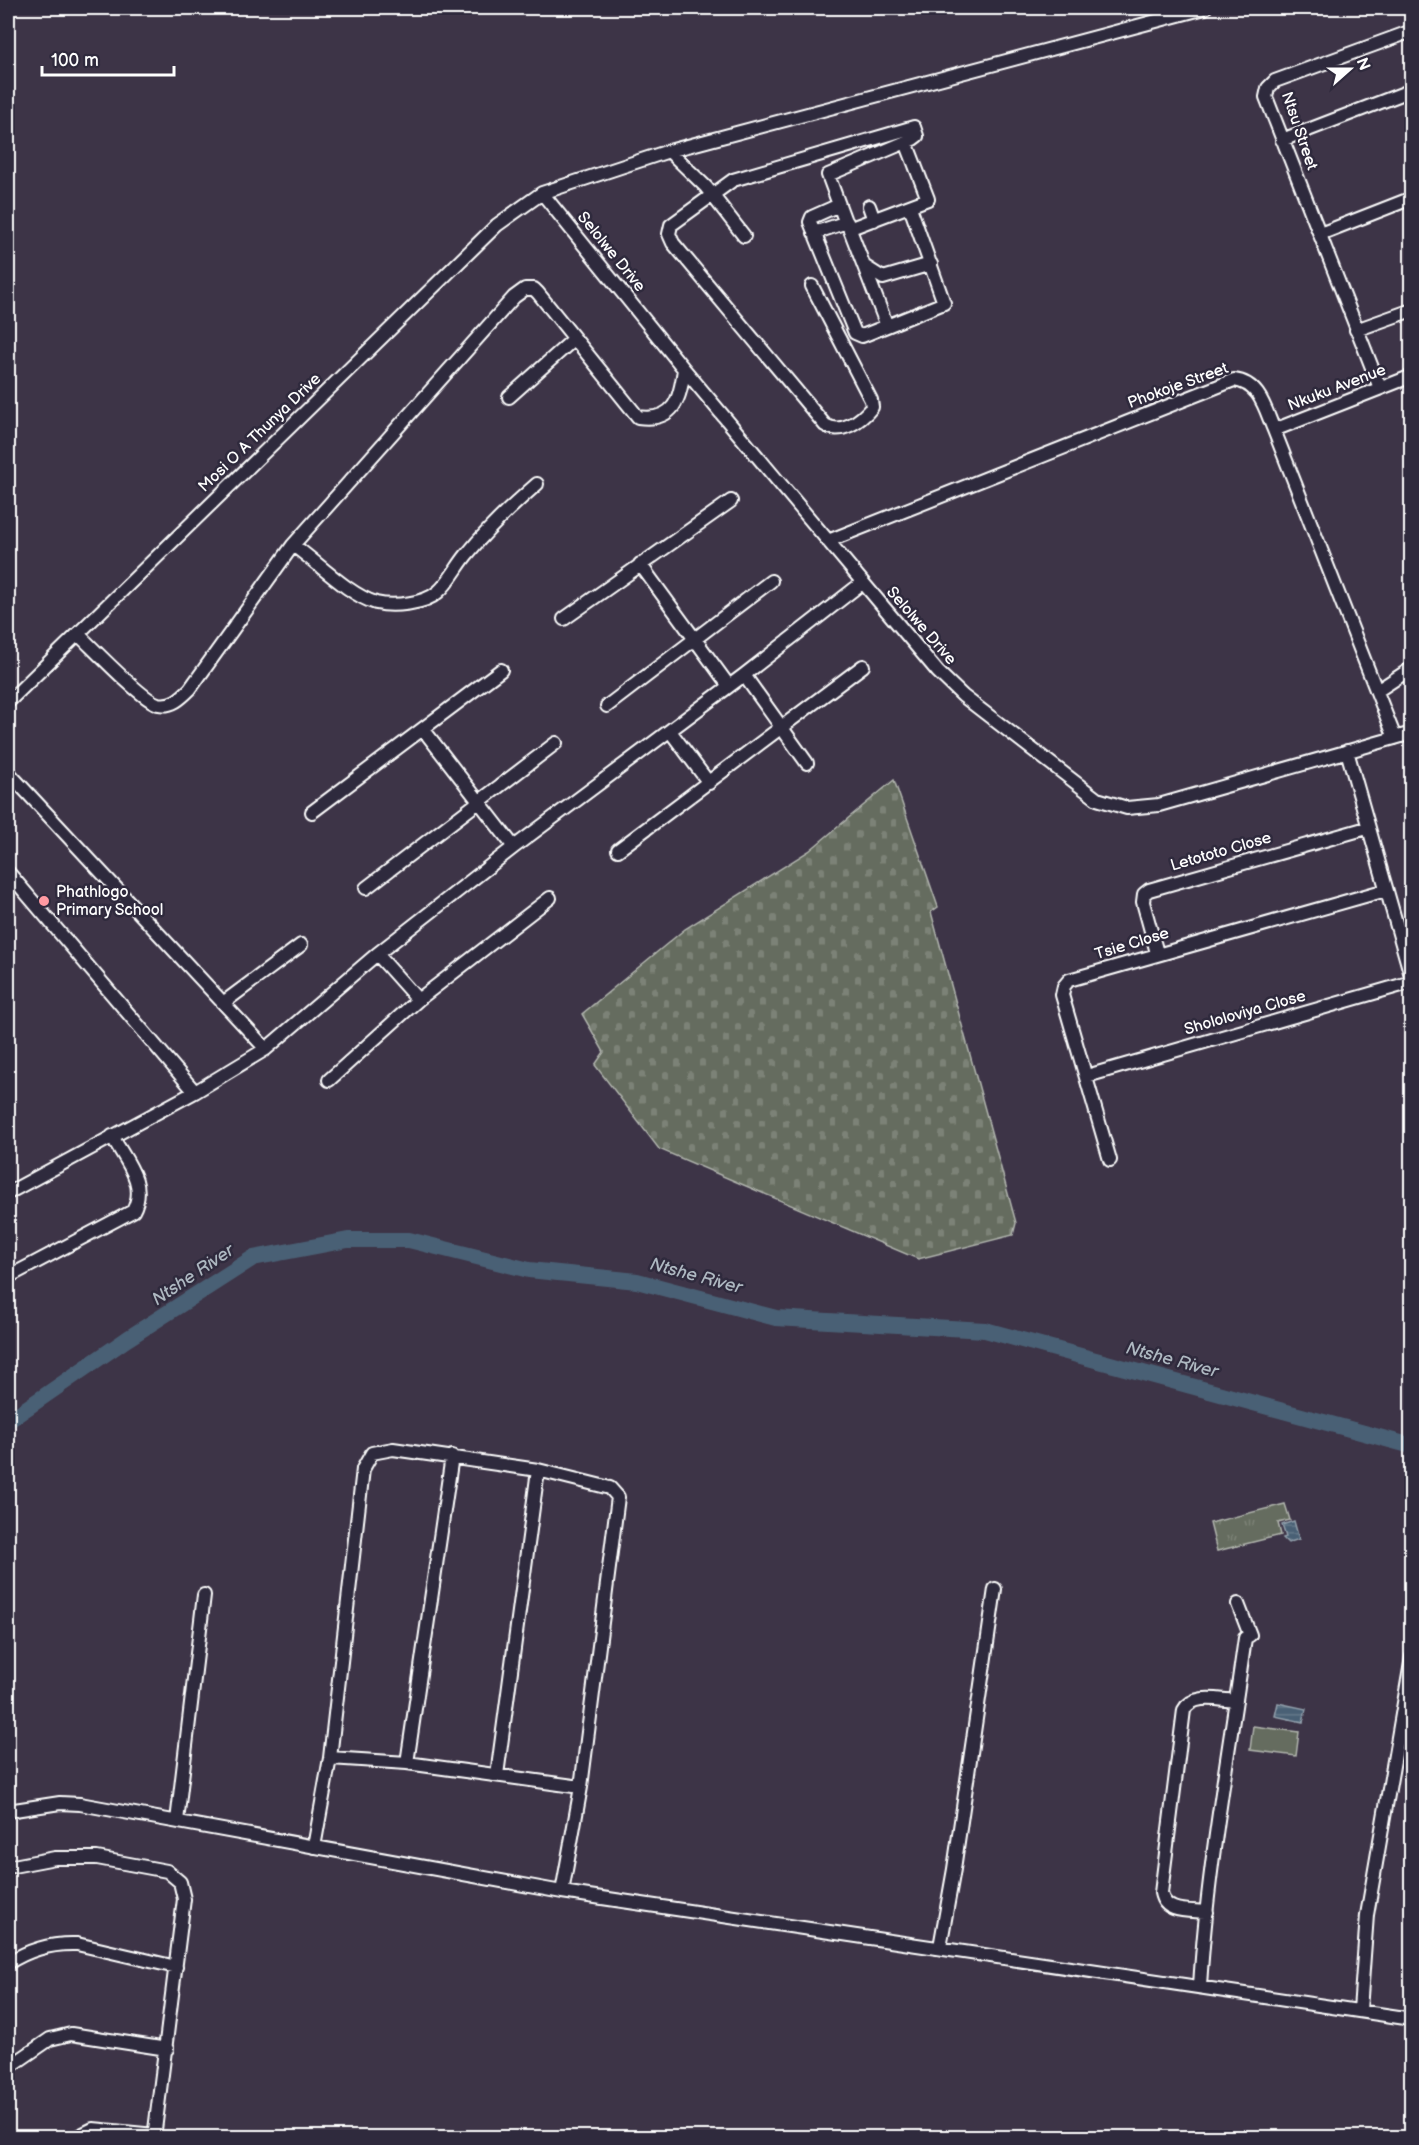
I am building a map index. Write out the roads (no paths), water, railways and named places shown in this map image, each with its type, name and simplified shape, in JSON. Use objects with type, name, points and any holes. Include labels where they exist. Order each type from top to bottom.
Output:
[{"type":"street","name":"Mosi O A Thunya Drive","points":[[8,702],[496,225],[542,193],[669,151],[1204,8]]},
{"type":"street","name":"Ntsu Street","points":[[1380,388],[1266,98],[1268,88],[1275,81],[1412,31]]},
{"type":"street","points":[[1282,140],[1412,90]]},
{"type":"street","points":[[812,286],[871,400],[872,406],[868,412],[844,429],[832,429],[825,425],[673,243],[669,234],[671,225],[733,180],[914,127],[917,136],[828,175]]},
{"type":"street","points":[[867,141],[873,157]]},
{"type":"street","points":[[814,233],[874,220],[910,207],[928,197],[906,142]]},
{"type":"street","points":[[669,151],[706,187],[711,197],[744,236]]},
{"type":"street","points":[[821,155],[887,326]]},
{"type":"street","name":"Selolwe Drive","points":[[542,193],[684,369],[862,583],[956,690],[1097,799],[1127,808],[1159,805],[1412,733]]},
{"type":"street","points":[[1320,234],[1412,198]]},
{"type":"street","points":[[839,205],[810,218],[855,333],[862,336],[944,303],[910,207]]},
{"type":"street","points":[[869,206],[874,220]]},
{"type":"street","points":[[864,266],[883,278],[931,264]]},
{"type":"street","points":[[78,634],[144,696],[156,704],[168,705],[179,700],[190,689],[293,545],[519,292],[534,289],[538,292],[638,417],[650,419],[664,414],[675,405],[681,396],[684,369]]},
{"type":"street","points":[[1356,330],[1412,310]]},
{"type":"street","points":[[509,397],[574,339]]},
{"type":"street","name":"Nkuku Avenue","points":[[1274,430],[1412,376]]},
{"type":"street","name":"Phokoje Street","points":[[828,541],[1234,380],[1247,382],[1256,389],[1274,430],[1395,738]]},
{"type":"street","points":[[293,545],[360,595],[377,603],[396,605],[430,598],[439,592],[469,551],[507,510],[537,484]]},
{"type":"street","points":[[564,619],[731,501]]},
{"type":"street","points":[[640,564],[729,686]]},
{"type":"street","points":[[607,706],[771,581]]},
{"type":"street","points":[[8,1192],[195,1092],[266,1049],[377,954],[862,583]]},
{"type":"street","points":[[618,850],[709,783],[780,726],[863,666]]},
{"type":"street","points":[[1377,691],[1412,668]]},
{"type":"street","points":[[312,813],[501,670]]},
{"type":"street","points":[[744,675],[807,763]]},
{"type":"street","points":[[423,729],[514,847]]},
{"type":"street","points":[[669,731],[709,783]]},
{"type":"street","points":[[366,888],[556,743]]},
{"type":"street","points":[[1347,751],[1412,981]]},
{"type":"street","points":[[8,772],[266,1049]]},
{"type":"street","name":"Letototo Close","points":[[1157,953],[1143,902],[1144,894],[1149,890],[1367,828]]},
{"type":"street","points":[[8,872],[195,1092]]},
{"type":"street","name":"Tsie Close","points":[[1110,1160],[1062,995],[1064,986],[1069,980],[1157,953],[1386,890]]},
{"type":"street","points":[[329,1080],[418,1000],[550,898]]},
{"type":"street","points":[[223,1003],[301,945]]},
{"type":"street","points":[[377,954],[418,1000]]},
{"type":"street","name":"Shololoviya Close","points":[[1087,1076],[1412,981]]},
{"type":"street","points":[[8,1276],[133,1211],[139,1198],[140,1186],[112,1136]]},
{"type":"street","points":[[314,1847],[330,1758],[363,1469],[372,1453],[383,1449],[452,1456],[538,1470],[610,1488],[618,1497],[581,1787],[562,1892]]},
{"type":"street","points":[[407,1763],[452,1456]]},
{"type":"street","points":[[497,1775],[538,1470]]},
{"type":"street","points":[[940,1947],[954,1869],[995,1589]]},
{"type":"street","points":[[177,1821],[204,1595]]},
{"type":"street","points":[[1200,1986],[1207,1912],[1236,1701],[1245,1638],[1250,1635],[1238,1604]]},
{"type":"street","points":[[1360,2010],[1367,1915],[1410,1664]]},
{"type":"street","points":[[1207,1912],[1169,1908],[1162,1902],[1161,1893],[1184,1710],[1187,1703],[1195,1699],[1236,1701]]},
{"type":"street","points":[[330,1758],[407,1763],[581,1787]]},
{"type":"street","points":[[8,1811],[60,1803],[80,1804],[562,1892],[1412,2019]]},
{"type":"street","points":[[8,1867],[55,1858],[97,1858],[167,1870],[180,1882],[184,1899],[154,2136],[93,2129],[75,2138]]},
{"type":"street","points":[[8,1964],[29,1952],[63,1944],[77,1944],[176,1967]]},
{"type":"street","points":[[8,2068],[50,2039],[71,2034],[166,2049]]},
{"type":"water","points":[[1294,1521],[1299,1539],[1288,1543],[1283,1538],[1286,1537],[1282,1525]]},
{"type":"water","points":[[1278,1703],[1306,1709],[1303,1722],[1275,1716]]},
{"type":"waterway","name":"Ntshe River","points":[[8,1421],[127,1339],[253,1258],[348,1240],[409,1240],[529,1270],[637,1281],[776,1318],[985,1330],[1412,1446]]},
{"type":"place","name":"Phathlogo Primary School","points":[[44,901]]}]
